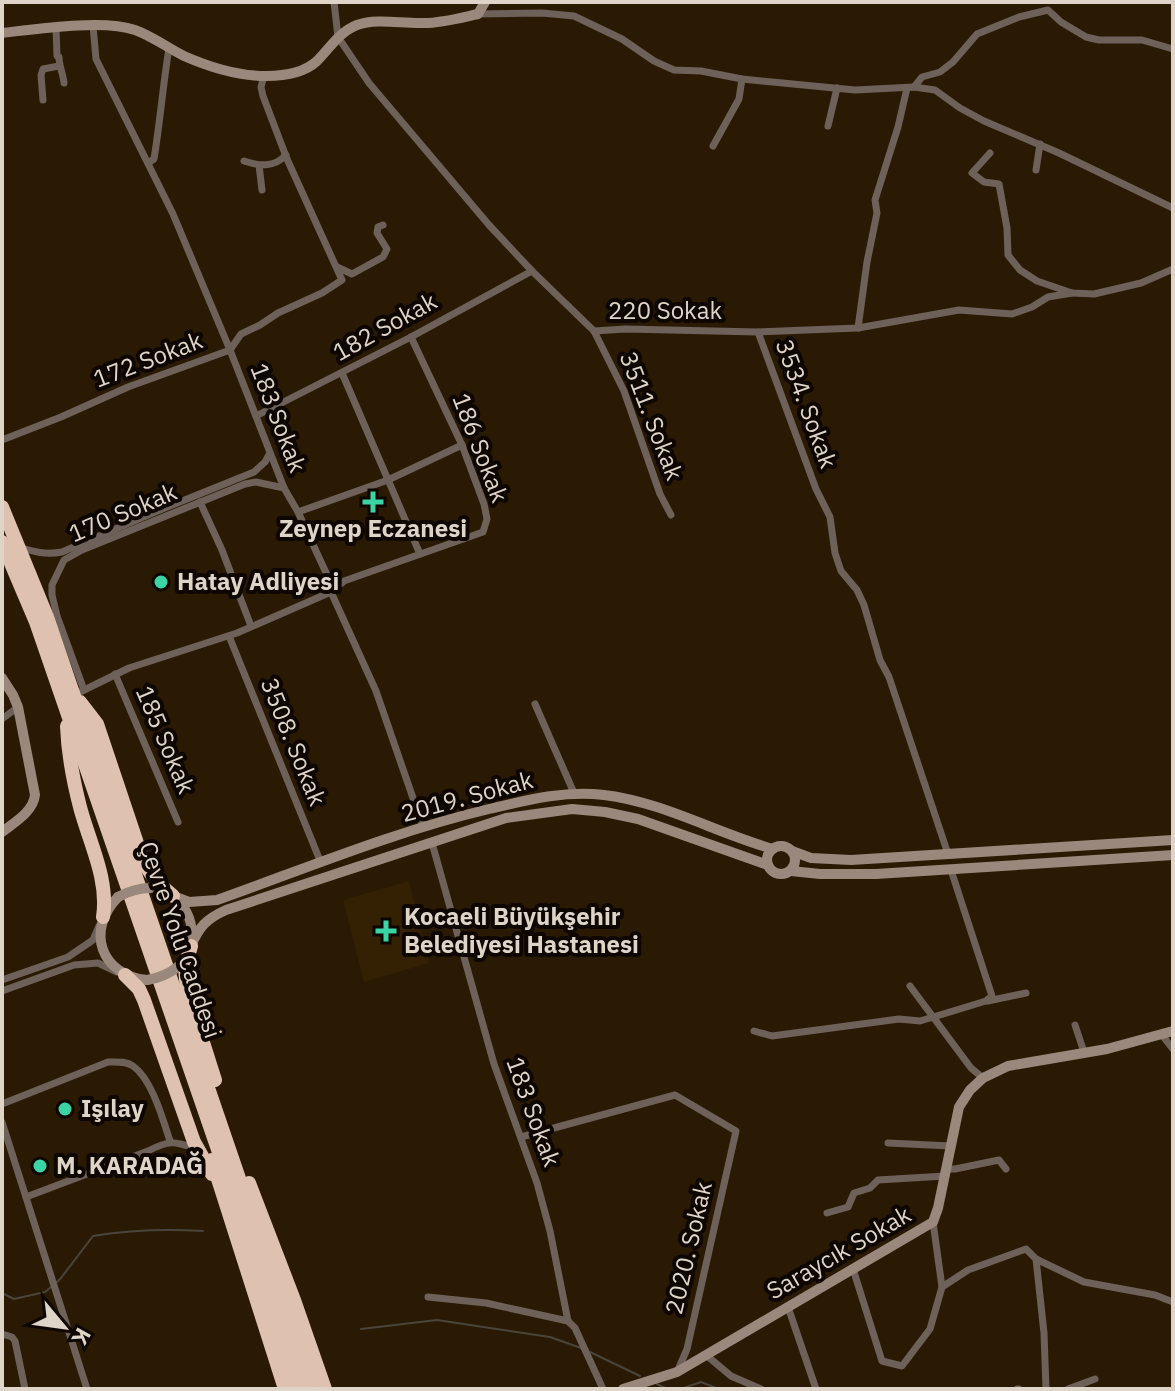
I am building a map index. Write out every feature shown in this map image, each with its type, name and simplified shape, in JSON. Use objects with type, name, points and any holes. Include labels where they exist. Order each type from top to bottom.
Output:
[{"type":"highway","name":"Çevre Yolu Caddesi","points":[[2,507],[79,693],[193,1046],[298,1389]]},
{"type":"highway","name":"Çevre Yolu Caddesi","points":[[2,542],[36,622],[162,987],[311,1389]]},
{"type":"highway","points":[[79,693],[97,724],[144,864],[157,882],[173,896]]},
{"type":"highway","points":[[66,709],[68,749],[79,806],[106,896],[103,917]]},
{"type":"highway","points":[[191,946],[185,967],[187,992],[235,1149]]},
{"type":"highway","points":[[125,975],[139,989],[144,1000],[194,1142],[221,1192]]},
{"type":"highway","points":[[162,987],[221,1192],[285,1389]]},
{"type":"highway","points":[[193,1046],[294,1300],[325,1389]]},
{"type":"street","points":[[334,2],[338,37]]},
{"type":"street","points":[[478,14],[485,2]]},
{"type":"street","points":[[858,328],[877,213],[875,200],[910,87],[922,77],[940,72],[953,62],[977,34],[1019,17],[1048,10],[1086,37],[1142,40],[1173,49]]},
{"type":"street","points":[[2,33],[108,25],[135,30],[211,66],[264,76],[292,74],[314,64],[338,37],[350,28],[366,23],[434,23],[478,14],[574,16],[674,70],[855,90],[910,87],[935,90],[960,108],[1173,208]]},
{"type":"street","name":"183 Sokak","points":[[93,26],[96,59],[173,214],[284,488],[328,577],[331,592],[376,691],[423,827]]},
{"type":"street","points":[[56,28],[59,66],[63,71],[64,83]]},
{"type":"street","name":"220 Sokak","points":[[338,37],[376,93],[470,205],[594,331],[758,332],[858,328],[959,310],[1012,314],[1048,297],[1072,293]]},
{"type":"street","points":[[148,163],[154,159],[169,48]]},
{"type":"street","points":[[43,100],[43,69],[59,66]]},
{"type":"street","points":[[264,76],[261,87],[263,96],[335,266],[352,274],[383,257],[387,249],[377,233],[378,227],[383,225]]},
{"type":"street","points":[[713,146],[739,99],[742,79]]},
{"type":"street","points":[[828,126],[837,88]]},
{"type":"street","points":[[1036,170],[1040,144]]},
{"type":"street","points":[[990,153],[972,173],[984,182],[999,184],[1007,228],[1008,255],[1020,270],[1037,281],[1072,293],[1094,294],[1141,283],[1173,269]]},
{"type":"street","points":[[244,161],[259,165],[280,161],[286,155]]},
{"type":"street","points":[[259,165],[262,190]]},
{"type":"street","name":"172 Sokak","points":[[2,440],[128,387],[230,350],[241,334],[342,280],[335,266]]},
{"type":"street","name":"182 Sokak","points":[[256,416],[532,271]]},
{"type":"street","name":"3511. Sokak","points":[[594,331],[624,391],[660,494],[671,515]]},
{"type":"street","name":"3534. Sokak","points":[[758,332],[816,489],[830,517],[841,571],[857,590],[864,605],[880,660],[889,677],[948,854]]},
{"type":"street","name":"186 Sokak","points":[[79,693],[129,668],[229,636],[331,592],[344,581],[483,532],[487,519],[484,504],[462,445],[411,337]]},
{"type":"street","points":[[342,373],[420,554]]},
{"type":"street","points":[[298,512],[388,480],[462,445]]},
{"type":"street","name":"170 Sokak","points":[[18,547],[37,553],[62,552],[254,472],[270,453]]},
{"type":"street","name":"170 Sokak","points":[[79,693],[52,595],[52,585],[64,560],[245,484],[256,482],[284,488]]},
{"type":"street","points":[[200,502],[251,626]]},
{"type":"street","name":"3508. Sokak","points":[[229,636],[321,863]]},
{"type":"street","name":"185 Sokak","points":[[115,674],[178,822]]},
{"type":"street","points":[[2,678],[18,707],[35,795],[30,808],[2,832]]},
{"type":"street","points":[[535,704],[574,793]]},
{"type":"street","points":[[2,719],[18,707]]},
{"type":"street","name":"2019. Sokak","points":[[173,896],[189,902],[217,900],[455,817],[540,797],[574,793],[607,795],[653,805],[751,843],[773,849],[785,846],[811,858],[851,860],[1173,840]]},
{"type":"street","name":"2019. Sokak","points":[[191,946],[199,928],[226,910],[506,818],[572,809],[638,819],[768,865],[778,874],[791,871],[876,874],[1173,855]]},
{"type":"street","name":"183 Sokak","points":[[432,843],[494,1064],[544,1207],[568,1321],[575,1328],[603,1389]]},
{"type":"street","points":[[768,865],[768,856],[773,849]]},
{"type":"street","points":[[791,871],[795,863],[792,851]]},
{"type":"street","points":[[951,870],[992,996],[986,1001]]},
{"type":"street","points":[[2,980],[81,950],[93,940],[109,906],[128,891],[139,888],[163,890],[183,906],[190,919],[191,946],[186,957],[179,966],[159,978],[136,979],[98,963],[85,963],[2,991]]},
{"type":"street","points":[[103,917],[101,943],[114,967],[125,975]]},
{"type":"street","points":[[910,986],[971,1068],[983,1078],[1008,1066],[1107,1049],[1167,1033],[1173,1049]]},
{"type":"street","points":[[754,1031],[772,1036],[899,1019],[920,1021],[986,1001],[1026,993]]},
{"type":"street","points":[[1075,1025],[1084,1052]]},
{"type":"street","points":[[2,1104],[108,1062],[129,1063],[147,1082],[170,1141]]},
{"type":"street","name":"Saraycık Sokak","points":[[623,1389],[677,1372],[933,1222],[959,1107],[983,1078]]},
{"type":"street","name":"2020. Sokak","points":[[521,1137],[675,1095],[736,1131],[687,1349],[677,1372]]},
{"type":"street","points":[[2,1122],[87,1389]]},
{"type":"street","points":[[26,1197],[170,1141],[199,1151]]},
{"type":"street","points":[[888,1143],[951,1146]]},
{"type":"street","points":[[827,1213],[848,1207],[854,1193],[870,1188],[878,1180],[946,1172],[999,1160],[1006,1169]]},
{"type":"street","points":[[853,1269],[882,1361],[902,1366],[930,1329],[942,1287],[933,1222]]},
{"type":"street","points":[[942,1287],[968,1270],[1026,1249],[1036,1259],[1084,1282],[1173,1301]]},
{"type":"street","points":[[1036,1259],[1046,1389]]},
{"type":"street","points":[[428,1297],[486,1303],[568,1321]]},
{"type":"street","points":[[788,1307],[816,1389]]},
{"type":"street","points":[[2,1334],[15,1341],[25,1389]]},
{"type":"street","points":[[706,1355],[731,1376],[761,1389]]},
{"type":"street","points":[[1068,1389],[1095,1379]]},
{"type":"shaded area","name":"Kocaeli Büyükşehir Belediyesi Hastanesi","points":[[409,881],[429,963],[364,982],[343,900]]},
{"type":"waterway","points":[[56,1283],[93,1236],[148,1230],[203,1231]]},
{"type":"waterway","points":[[2,1293],[14,1299],[45,1292],[51,1287]]},
{"type":"waterway","points":[[361,1329],[437,1320],[550,1337],[581,1348]]},
{"type":"waterway","points":[[590,1352],[640,1376]]},
{"type":"waterway","points":[[681,1389],[701,1382],[719,1389]]},
{"type":"waterway","points":[[657,1384],[667,1389]]},
{"type":"place","name":"Zeynep Eczanesi","points":[[373,502]]},
{"type":"place","name":"Hatay Adliyesi","points":[[161,582]]},
{"type":"place","name":"Kocaeli Büyükşehir Belediyesi Hastanesi","points":[[386,931]]},
{"type":"place","name":"Işılay","points":[[65,1109]]},
{"type":"place","name":"M. KARADAĞ","points":[[40,1166]]}]
